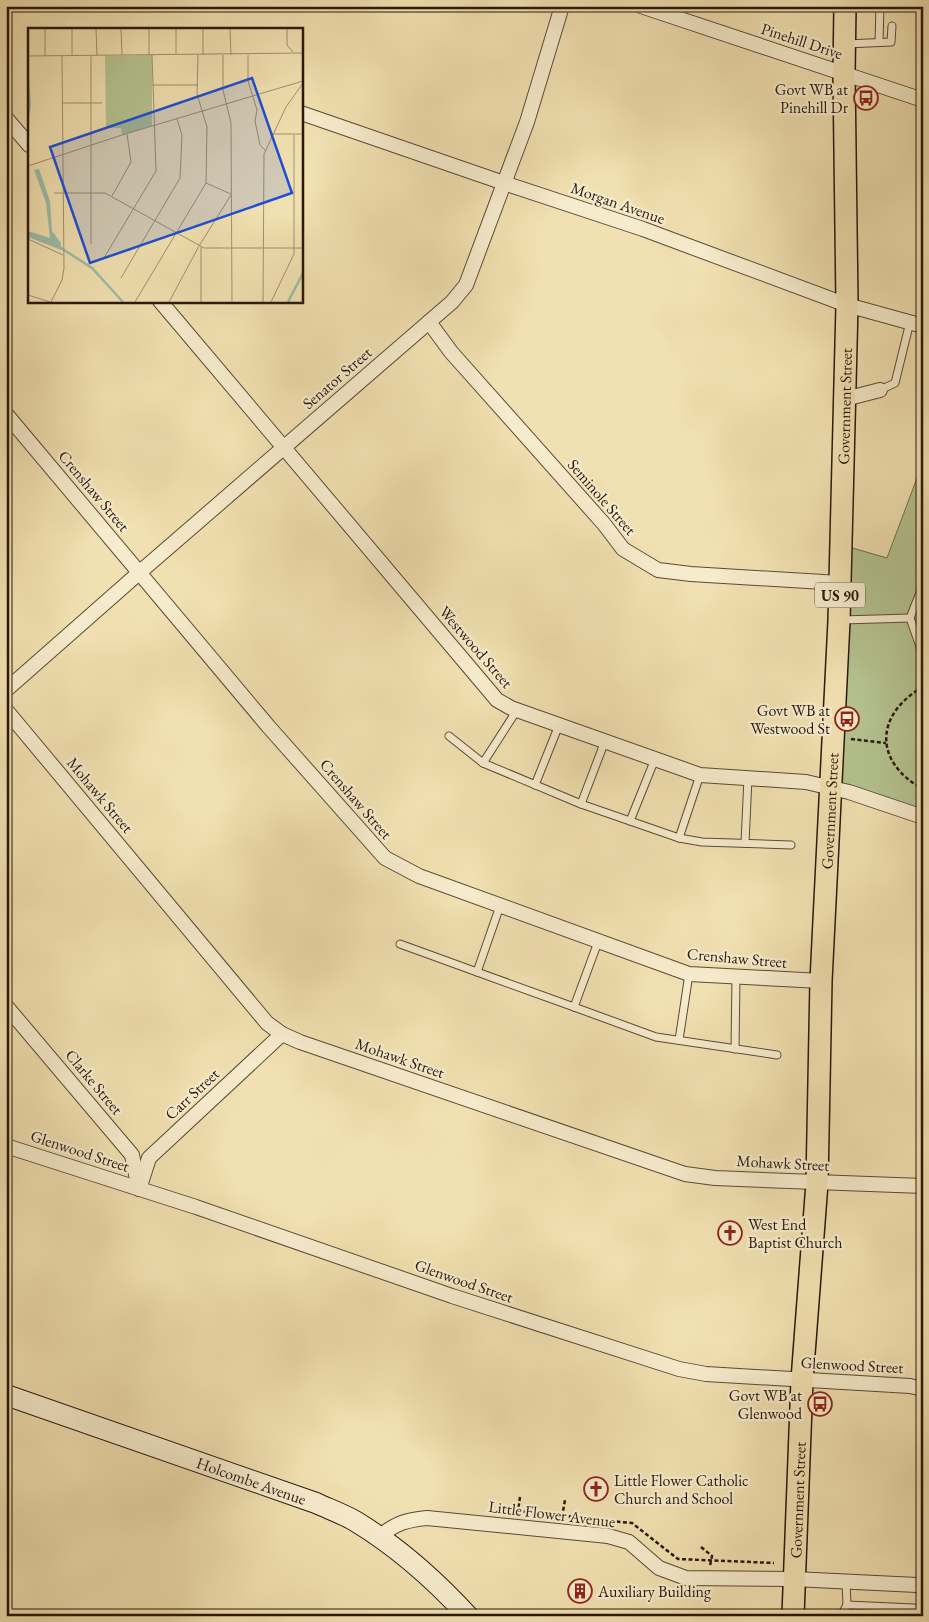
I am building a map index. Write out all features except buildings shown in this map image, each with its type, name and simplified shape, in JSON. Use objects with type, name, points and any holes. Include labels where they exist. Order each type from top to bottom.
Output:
[{"type":"main road","name":"Government Street","points":[[793,1616],[802,1380],[816,1183],[821,981],[839,621],[846,400],[845,6]]},
{"type":"street","name":"Senator Street","points":[[6,690],[283,447],[452,302],[466,285],[527,122],[562,6]]},
{"type":"street","name":"Pinehill Drive","points":[[641,6],[923,100]]},
{"type":"street","name":"Morgan Avenue","points":[[302,113],[643,229],[846,305],[917,324]]},
{"type":"street","points":[[6,118],[28,144]]},
{"type":"street","name":"Westwood Street","points":[[161,302],[497,700],[517,710],[700,775],[804,782],[830,788],[923,817]]},
{"type":"street","name":"Seminole Street","points":[[429,322],[451,352],[604,524],[623,549],[658,570],[840,584]]},
{"type":"street","points":[[846,400],[880,390]]},
{"type":"street","name":"Crenshaw Street","points":[[6,414],[268,726],[385,858],[419,876],[689,974],[821,981]]},
{"type":"street","name":"Mohawk Street","points":[[6,710],[268,1023],[282,1034],[300,1042],[685,1174],[714,1178],[923,1186]]},
{"type":"street","name":"Clarke Street","points":[[6,1006],[132,1155],[139,1189]]},
{"type":"street","name":"Carr Street","points":[[139,1189],[149,1158],[282,1034]]},
{"type":"street","name":"Glenwood Street","points":[[6,1146],[196,1207],[452,1296],[678,1369],[706,1374],[910,1386],[923,1389]]},
{"type":"street","name":"Holcombe Avenue","points":[[6,1394],[316,1503],[354,1520],[405,1555],[438,1584],[468,1616]]},
{"type":"street","name":"Little Flower Avenue","points":[[380,1537],[391,1527],[403,1522],[427,1518],[561,1530],[608,1536],[629,1542],[660,1568],[686,1578],[846,1582],[923,1588]]},
{"type":"lane","points":[[879,42],[880,6]]},
{"type":"lane","points":[[845,44],[891,42],[892,26]]},
{"type":"lane","points":[[880,390],[895,382],[917,324]]},
{"type":"lane","points":[[923,585],[910,618],[923,655]]},
{"type":"lane","points":[[839,621],[910,618]]},
{"type":"lane","points":[[484,763],[517,710]]},
{"type":"lane","points":[[535,785],[559,725]]},
{"type":"lane","points":[[449,736],[484,763],[581,804],[679,838],[702,842],[791,845]]},
{"type":"lane","points":[[581,804],[605,742]]},
{"type":"lane","points":[[630,821],[655,759]]},
{"type":"lane","points":[[679,838],[700,775]]},
{"type":"lane","points":[[745,843],[748,778]]},
{"type":"lane","points":[[477,972],[500,906]]},
{"type":"lane","points":[[574,1007],[598,942]]},
{"type":"lane","points":[[400,944],[656,1037],[777,1055]]},
{"type":"lane","points":[[680,1040],[689,974]]},
{"type":"lane","points":[[735,1049],[736,977]]},
{"type":"lane","points":[[841,1616],[847,1605],[846,1582]]},
{"type":"lane","points":[[847,1605],[914,1608],[923,1612]]},
{"type":"lane","points":[[899,1608],[900,1616]]},
{"type":"path","points":[[923,687],[911,693],[895,709],[888,725],[886,742],[890,759],[901,774],[923,789]]},
{"type":"path","points":[[851,739],[886,742]]},
{"type":"path","points":[[712,1561],[774,1563]]},
{"type":"green space","points":[[923,462],[923,817],[830,788],[842,545],[887,558]]},
{"type":"place","name":"Govt WB at Pinehill Dr","points":[[866,98]]},
{"type":"place","name":"Govt WB at Westwood St","points":[[847,719]]},
{"type":"place","name":"West End Baptist Church","points":[[730,1233]]},
{"type":"place","name":"Govt WB at Glenwood","points":[[820,1404]]},
{"type":"place","name":"Little Flower Catholic Church and School","points":[[596,1489]]},
{"type":"place","name":"Auxiliary Building","points":[[580,1591]]}]
